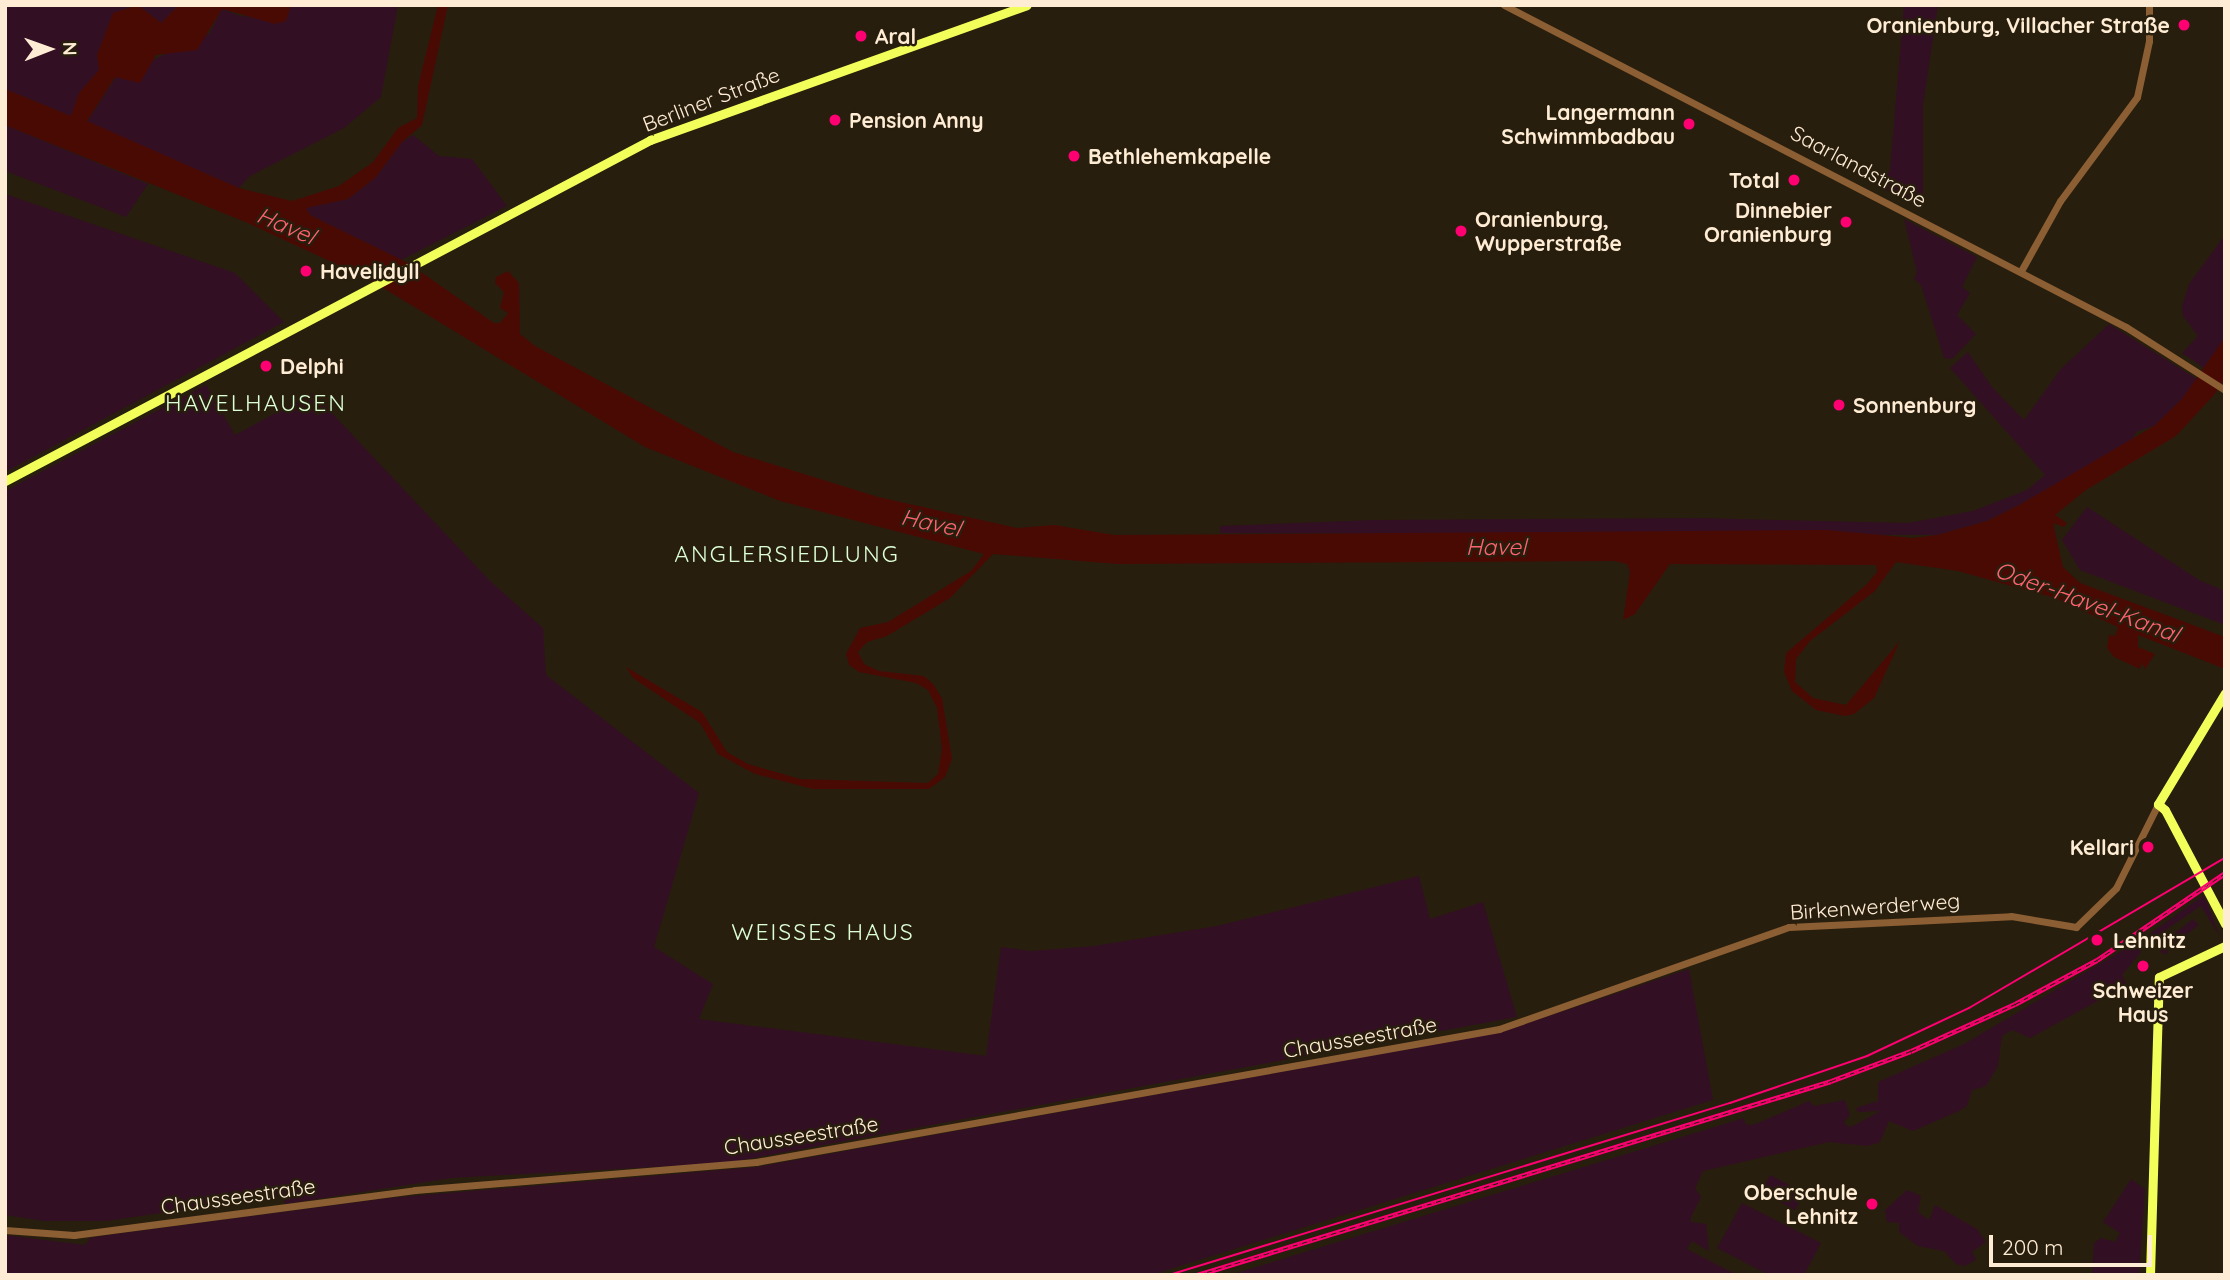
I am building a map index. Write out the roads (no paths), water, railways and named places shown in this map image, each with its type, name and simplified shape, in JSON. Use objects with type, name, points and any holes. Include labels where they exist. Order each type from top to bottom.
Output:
[{"type":"main road","name":"Berliner Straße","points":[[5,481],[363,289],[683,125],[1027,5]]},
{"type":"main road","points":[[2225,693],[2158,804],[2165,810],[2225,924]]},
{"type":"main road","points":[[2150,1275],[2160,976],[2225,946]]},
{"type":"street","name":"Saarlandstraße","points":[[1504,5],[2021,271],[2192,368],[2225,390]]},
{"type":"street","points":[[2021,271],[2060,201],[2137,97],[2149,41],[2149,5]]},
{"type":"street","name":"Birkenwerderweg","points":[[1518,1023],[1780,929],[2000,916],[2076,927],[2111,895],[2144,825],[2158,804]]},
{"type":"street","name":"Chausseestraße","points":[[5,1230],[35,1236],[84,1234],[415,1190],[756,1162],[1518,1023]]},
{"type":"water","points":[[138,5],[161,23],[179,5],[291,5],[286,21],[275,24],[222,9],[197,50],[156,55],[140,83],[115,77],[87,121],[239,188],[292,201],[339,186],[373,162],[398,128],[417,118],[418,86],[438,5],[448,5],[422,125],[402,142],[376,177],[348,199],[306,208],[310,215],[408,263],[494,323],[500,323],[508,313],[500,308],[504,292],[495,283],[496,277],[508,271],[519,283],[520,334],[535,346],[733,452],[878,497],[1017,528],[1054,525],[1115,535],[1827,530],[1913,538],[1937,535],[1987,521],[2021,504],[2154,426],[2182,399],[2225,337],[2225,379],[2214,395],[2176,436],[2086,490],[2055,515],[2067,523],[2064,527],[2053,523],[2063,567],[2080,583],[2225,637],[2225,669],[2138,635],[2138,647],[2155,654],[2145,669],[2142,663],[2140,669],[2114,657],[2107,648],[2109,635],[2115,636],[2118,627],[2055,598],[1958,571],[1896,562],[1875,591],[1810,641],[1796,659],[1795,682],[1813,698],[1846,705],[1900,641],[1874,698],[1854,714],[1845,716],[1816,710],[1792,691],[1784,672],[1786,653],[1867,584],[1877,572],[1876,565],[1670,564],[1635,614],[1623,620],[1630,572],[1627,564],[1614,561],[1117,564],[993,554],[950,598],[887,636],[867,642],[858,652],[864,664],[879,671],[924,676],[933,684],[942,698],[952,759],[945,777],[929,789],[813,789],[755,774],[718,754],[700,723],[633,678],[626,667],[702,712],[727,752],[748,764],[800,779],[928,783],[938,774],[942,749],[937,708],[928,690],[916,683],[859,672],[849,665],[846,654],[860,628],[888,622],[971,571],[984,554],[780,501],[645,447],[370,280],[248,223],[5,125],[5,89],[71,116],[79,93],[99,70],[97,55],[113,13]]},
{"type":"tram line","points":[[1169,1275],[1730,1103],[1867,1056],[1969,1008],[2225,858]]},
{"type":"railway","points":[[1197,1275],[1831,1081],[1911,1051],[2015,1004],[2097,960],[2225,873]]},
{"type":"place","name":"Oranienburg, Villacher Straße","points":[[2184,25]]},
{"type":"place","name":"Aral","points":[[861,36]]},
{"type":"place","name":"Pension Anny","points":[[835,120]]},
{"type":"place","name":"Langermann Schwimmbadbau","points":[[1689,124]]},
{"type":"place","name":"Bethlehemkapelle","points":[[1074,156]]},
{"type":"place","name":"Total","points":[[1794,180]]},
{"type":"place","name":"Dinnebier Oranienburg","points":[[1846,222]]},
{"type":"place","name":"Oranienburg, Wupperstraße","points":[[1461,231]]},
{"type":"place","name":"Havelidyll","points":[[306,271]]},
{"type":"place","name":"Delphi","points":[[266,366]]},
{"type":"place","name":"Sonnenburg","points":[[1839,405]]},
{"type":"place","name":"Kellari","points":[[2148,847]]},
{"type":"place","name":"Lehnitz","points":[[2097,940]]},
{"type":"place","name":"Schweizer Haus","points":[[2143,966]]},
{"type":"place","name":"Oberschule Lehnitz","points":[[1872,1204]]},
{"type":"district","name":"HAVELHAUSEN","points":[[256,403]]},
{"type":"district","name":"ANGLERSIEDLUNG","points":[[787,554]]},
{"type":"district","name":"WEISSES HAUS","points":[[823,932]]},
{"type":"water label","name":"Havel","points":[[286,226]]},
{"type":"water label","name":"Havel","points":[[931,523]]},
{"type":"water label","name":"Havel","points":[[1496,547]]},
{"type":"water label","name":"Oder-Havel-Kanal","points":[[2087,602]]}]
